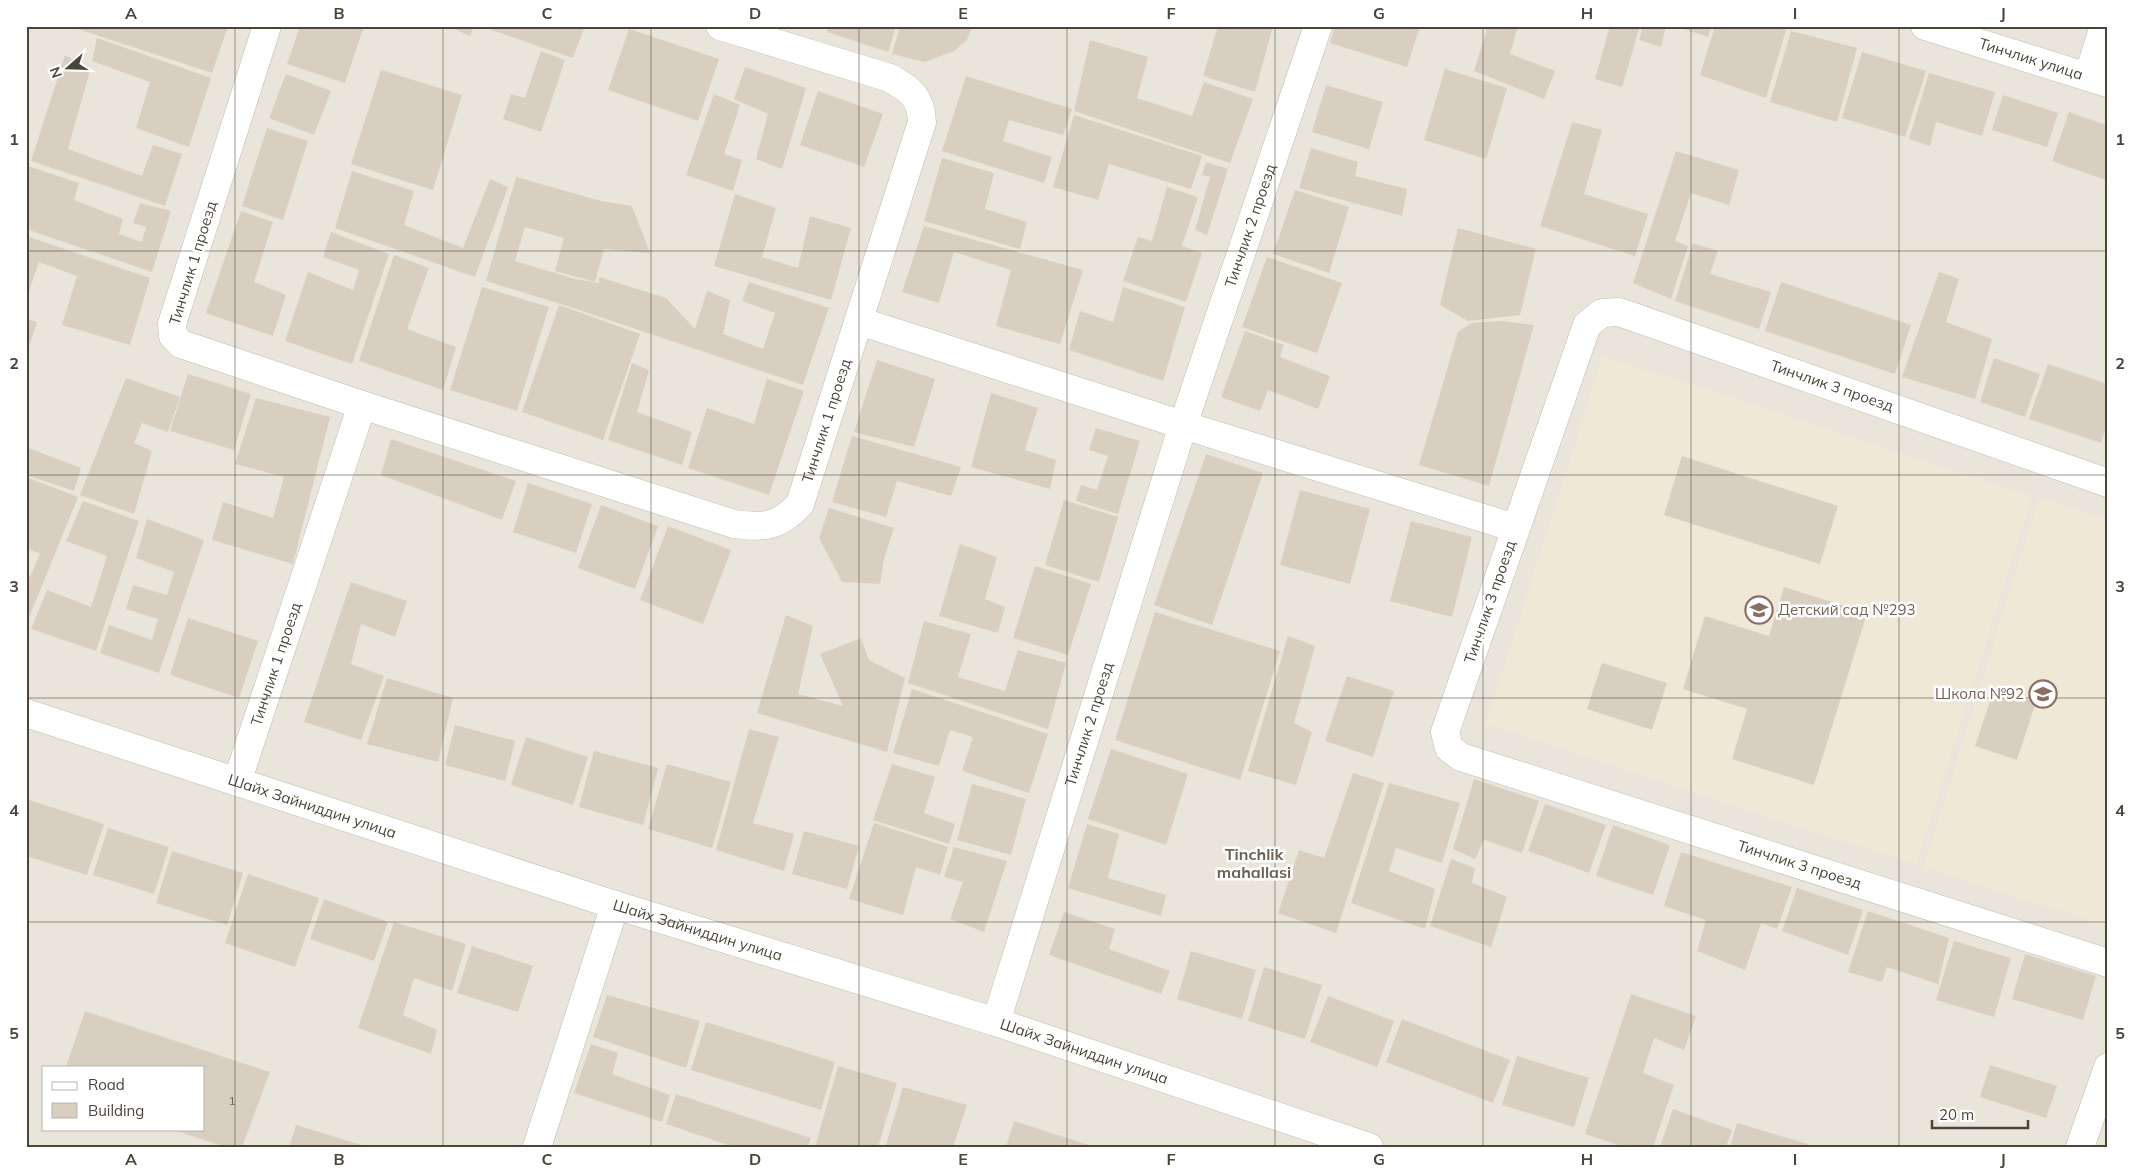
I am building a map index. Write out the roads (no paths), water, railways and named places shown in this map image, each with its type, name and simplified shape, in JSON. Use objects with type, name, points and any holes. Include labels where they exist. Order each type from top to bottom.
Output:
[{"type":"street","name":"Тинчлик 1 проезд","points":[[267,26],[172,324],[173,336],[181,344],[362,405],[734,524],[754,527],[772,525],[787,518],[800,504],[922,122],[921,108],[915,96],[905,86],[890,78],[720,26]]},
{"type":"street","name":"Тинчлик 2 проезд","points":[[996,1022],[1183,425],[1318,26]]},
{"type":"street","name":"Тинчлик улица","points":[[1925,26],[2098,80]]},
{"type":"street","points":[[2098,80],[2104,26]]},
{"type":"street","name":"Тинчлик 3 проезд","points":[[2108,483],[1619,312],[1602,313],[1587,325],[1445,732],[1449,748],[1461,757],[2108,962]]},
{"type":"street","points":[[859,321],[1183,425],[1515,528]]},
{"type":"street","name":"Тинчлик 1 проезд","points":[[237,782],[362,405]]},
{"type":"street","name":"Шайх Зайниддин улица","points":[[26,713],[615,905],[996,1022],[1369,1147]]},
{"type":"street","points":[[537,1147],[615,905]]},
{"type":"street","points":[[2080,1147],[2108,1067]]},
{"type":"place","name":"Детский сад №293","points":[[1759,610]]},
{"type":"place","name":"Школа №92","points":[[2043,694]]},
{"type":"district","name":"Tinchlik mahallasi","points":[[1254,863]]}]
